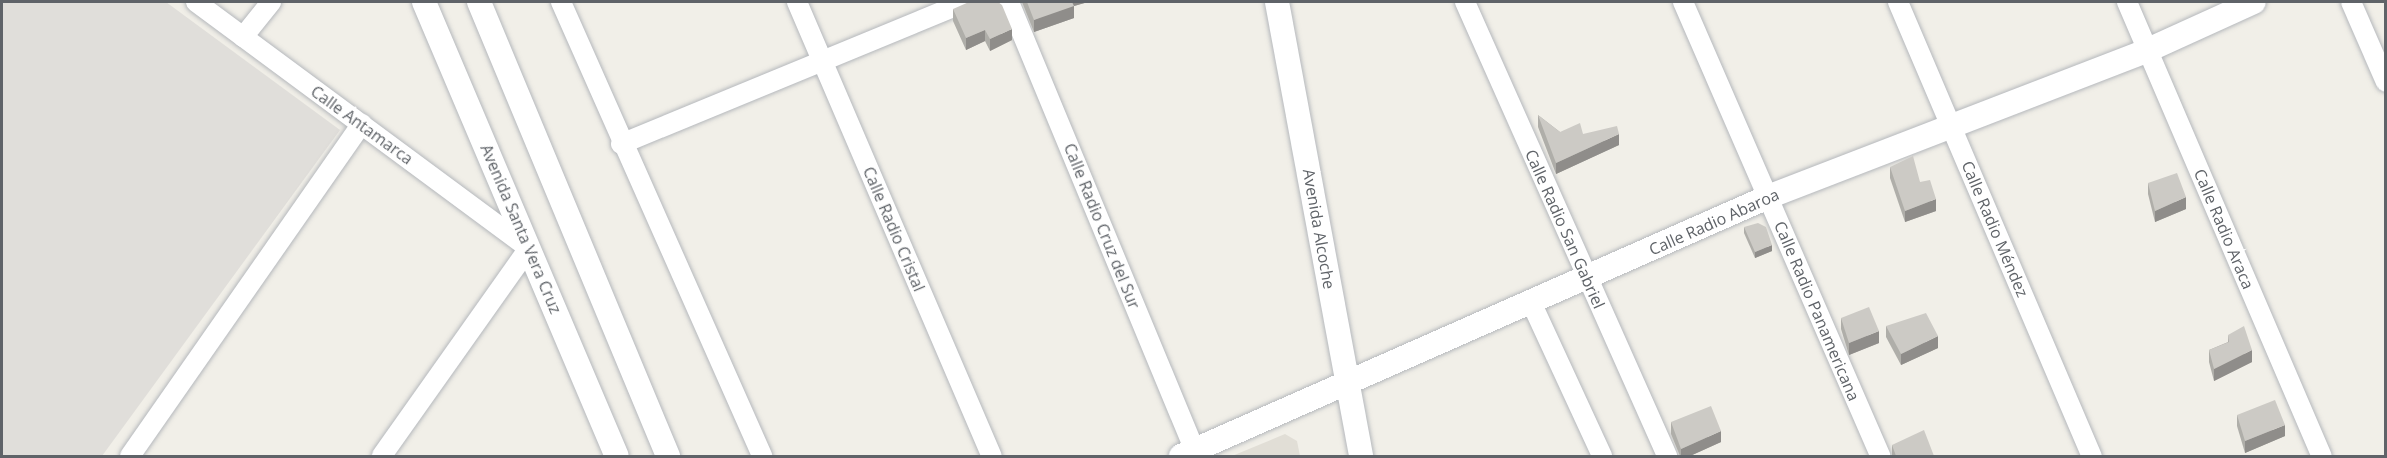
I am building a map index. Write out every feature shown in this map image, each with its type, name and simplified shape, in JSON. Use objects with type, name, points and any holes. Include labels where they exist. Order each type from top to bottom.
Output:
[{"type":"street","name":"Calle Antamarca","points":[[196,2],[529,248]]},
{"type":"street","points":[[243,37],[271,2]]},
{"type":"street","name":"Avenida Santa Vera Cruz","points":[[424,2],[617,456]]},
{"type":"street","points":[[479,2],[668,456]]},
{"type":"street","points":[[561,2],[621,144],[762,456]]},
{"type":"street","name":"Calle Radio Cristal","points":[[797,2],[992,456]]},
{"type":"street","points":[[621,144],[965,2]]},
{"type":"street","name":"Calle Radio Cruz del Sur","points":[[1009,2],[1188,454]]},
{"type":"street","name":"Avenida Alcoche","points":[[1276,2],[1361,456]]},
{"type":"street","name":"Calle Radio San Gabriel","points":[[1465,2],[1667,456]]},
{"type":"street","name":"Calle Radio Panamericana","points":[[1683,2],[1880,456]]},
{"type":"street","name":"Calle Radio Méndez","points":[[1898,2],[2092,456]]},
{"type":"street","name":"Calle Radio Araca","points":[[2127,2],[2322,456]]},
{"type":"street","name":"Calle Radio Abaroa","points":[[1188,454],[1347,386],[1768,197],[1950,124],[2148,50],[2254,2]]},
{"type":"street","points":[[2351,2],[2385,82]]},
{"type":"street","points":[[136,454],[362,124]]},
{"type":"street","points":[[382,456],[529,248]]},
{"type":"street","points":[[1530,302],[1602,456]]},
{"type":"shaded area","points":[[2,2],[166,2],[340,130],[102,456],[2,456]]},
{"type":"shaded area","points":[[1285,434],[1297,441],[1300,456],[1232,456]]},
{"type":"building","points":[[969,2],[998,2],[1002,5],[1012,29],[990,39],[985,30],[966,38],[953,9]]},
{"type":"building","points":[[1027,2],[1072,2],[1074,6],[1034,20]]},
{"type":"building","points":[[1538,115],[1560,132],[1580,123],[1583,134],[1617,126],[1619,134],[1556,163]]},
{"type":"building","points":[[1913,156],[1920,182],[1930,180],[1936,199],[1905,211],[1890,167]]},
{"type":"building","points":[[2177,173],[2186,197],[2155,211],[2148,183]]},
{"type":"building","points":[[1758,223],[1766,227],[1772,245],[1755,252],[1744,227]]},
{"type":"building","points":[[1869,307],[1879,331],[1849,343],[1841,318]]},
{"type":"building","points":[[1926,313],[1938,336],[1901,354],[1886,326]]},
{"type":"building","points":[[2244,326],[2252,350],[2214,369],[2209,350],[2229,342],[2228,335]]},
{"type":"building","points":[[2275,400],[2285,425],[2245,441],[2237,415]]},
{"type":"building","points":[[1711,406],[1721,431],[1681,449],[1671,422]]},
{"type":"building","points":[[1924,430],[1934,456],[1896,456],[1892,445]]}]
